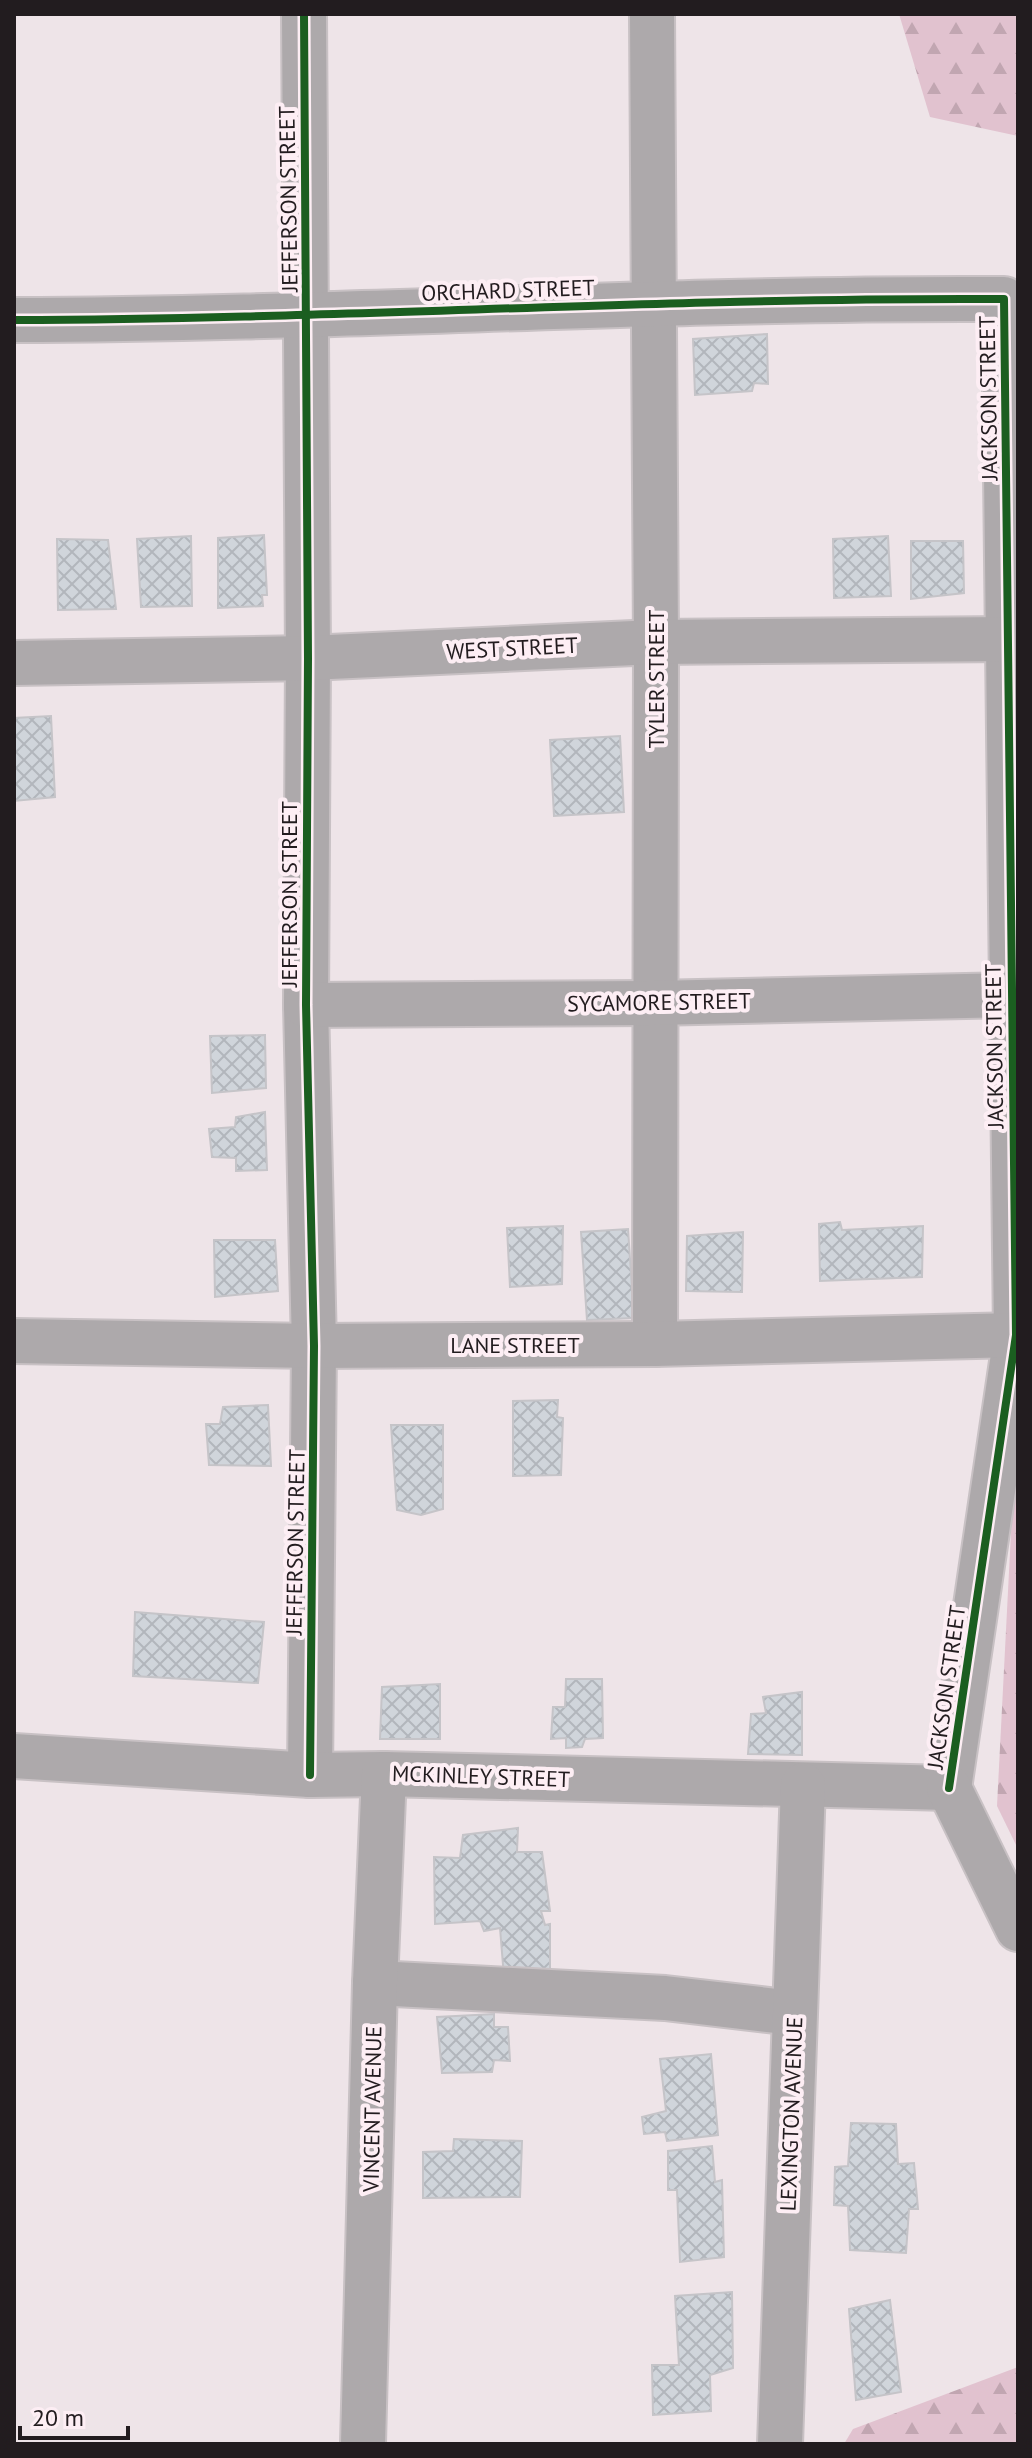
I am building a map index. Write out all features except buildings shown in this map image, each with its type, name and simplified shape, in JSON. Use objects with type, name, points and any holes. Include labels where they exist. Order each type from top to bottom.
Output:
[{"type":"street","name":"JEFFERSON STREET","points":[[304,14],[308,658],[306,1005],[314,1346],[310,1775]]},
{"type":"street","name":"TYLER STREET","points":[[652,14],[656,642],[655,1344]]},
{"type":"street","name":"ORCHARD STREET","points":[[14,320],[307,316],[847,298],[1004,299]]},
{"type":"street","name":"JACKSON STREET","points":[[949,1788],[1016,1335],[1004,299]]},
{"type":"street","name":"WEST STREET","points":[[14,663],[308,658],[656,642],[1010,639]]},
{"type":"street","name":"SYCAMORE STREET","points":[[306,1005],[654,1003],[1011,995]]},
{"type":"street","name":"LANE STREET","points":[[14,1341],[314,1346],[655,1344],[1016,1335]]},
{"type":"street","name":"MCKINLEY STREET","points":[[14,1756],[310,1775],[384,1774],[949,1788]]},
{"type":"street","name":"VINCENT AVENUE","points":[[363,2444],[375,1983],[384,1774]]},
{"type":"street","name":"LEXINGTON AVENUE","points":[[780,2444],[803,1785]]},
{"type":"street","points":[[949,1788],[1018,1929]]},
{"type":"street","points":[[375,1983],[665,1998],[794,2013]]},
{"type":"green space","points":[[899,14],[1018,14],[1018,136],[930,117]]},
{"type":"green space","points":[[1018,1484],[1018,1849],[997,1806],[1012,1513]]},
{"type":"green space","points":[[1018,2367],[1018,2444],[844,2444],[853,2429]]},
{"type":"cycle path","points":[[304,14],[308,658],[306,1005],[314,1346],[310,1775]]},
{"type":"cycle path","points":[[14,320],[756,301],[1004,299],[1016,1335],[949,1788]]}]
